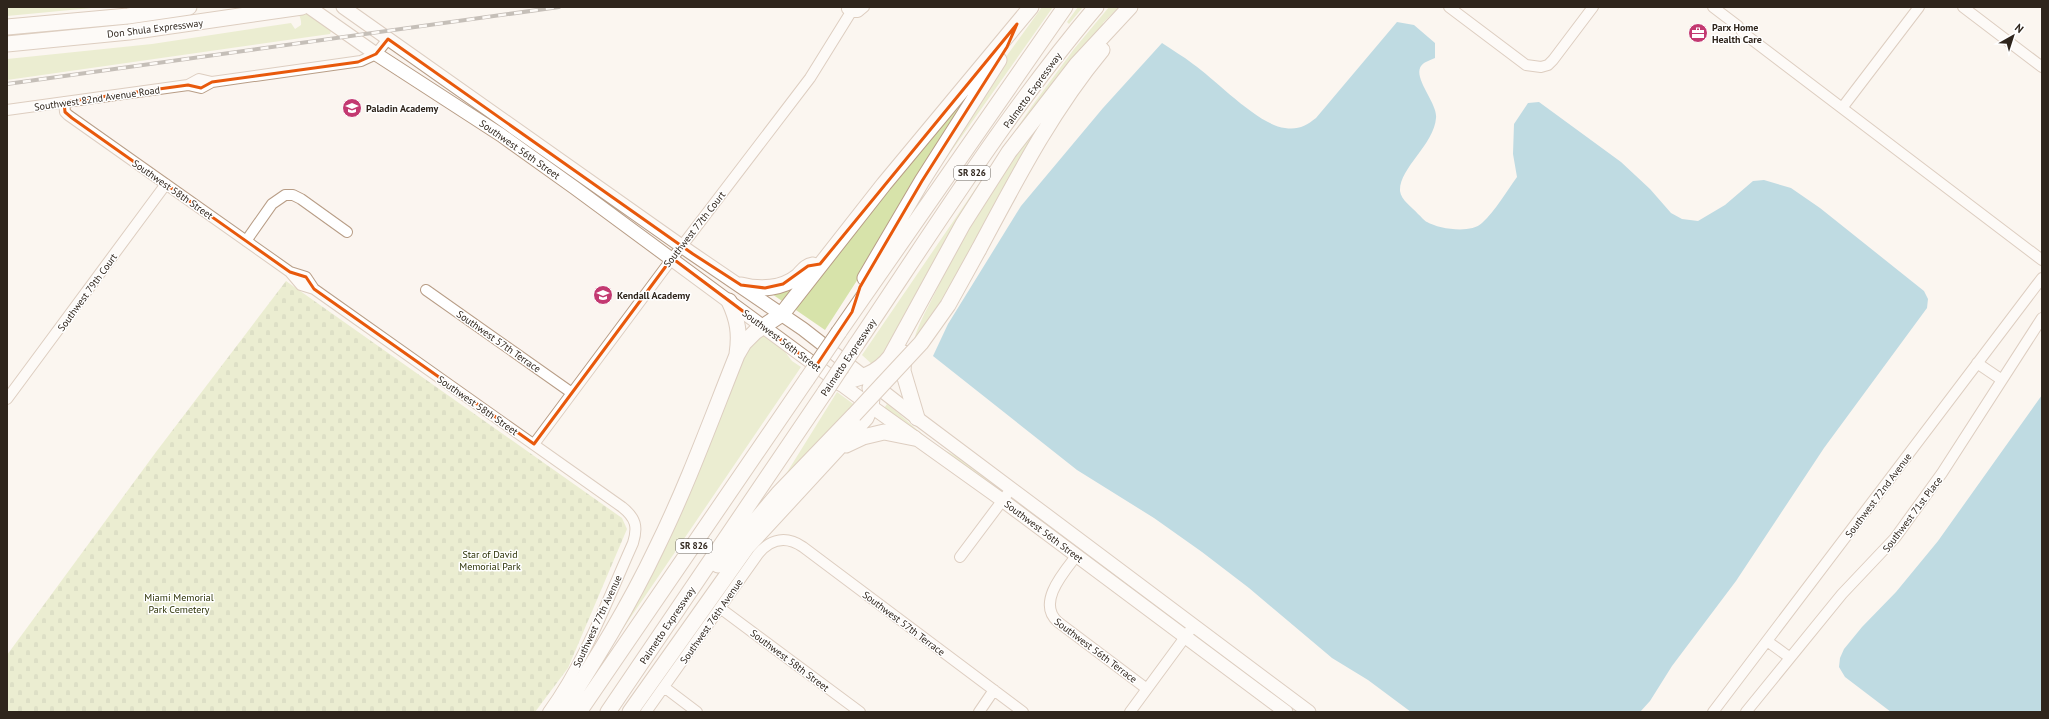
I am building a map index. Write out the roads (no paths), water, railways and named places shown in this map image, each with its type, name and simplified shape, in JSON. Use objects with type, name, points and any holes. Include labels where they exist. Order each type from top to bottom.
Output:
[{"type":"highway","name":"Don Shula Expressway","points":[[7,27],[128,16],[189,7]]},
{"type":"highway","name":"Don Shula Expressway","points":[[7,44],[129,32],[302,7]]},
{"type":"highway","points":[[562,712],[610,635],[656,550],[689,477],[737,355],[749,338],[782,314],[820,264],[923,136],[1031,7]]},
{"type":"highway","name":"Palmetto Expressway","points":[[579,712],[852,312],[1065,7]]},
{"type":"highway","name":"Palmetto Expressway","points":[[608,712],[998,135],[1051,62],[1096,7]]},
{"type":"highway","points":[[840,383],[867,376],[886,363],[963,224],[1009,152],[1068,75],[1130,7]]},
{"type":"highway","points":[[694,585],[718,566],[778,494],[921,343],[948,305],[1025,164],[1062,104],[1099,53],[1139,7]]},
{"type":"highway","points":[[852,312],[860,287],[934,160],[1007,47],[1017,24]]},
{"type":"highway","points":[[741,285],[765,288],[783,284],[793,279],[808,266],[820,264]]},
{"type":"highway","points":[[729,301],[736,317],[739,330],[737,355]]},
{"type":"highway","points":[[910,322],[904,353],[904,371],[917,418]]},
{"type":"highway","points":[[630,712],[747,547],[866,418],[872,407],[873,396],[867,376]]},
{"type":"highway","points":[[840,447],[875,433],[896,433],[914,438]]},
{"type":"main road","name":"Southwest 56th Street","points":[[309,7],[376,54],[501,135],[672,258],[914,438],[1077,555],[1286,712]]},
{"type":"main road","name":"Southwest 56th Street","points":[[343,7],[682,246],[741,285],[867,376],[917,418],[1309,712]]},
{"type":"main road","points":[[1077,555],[1085,544]]},
{"type":"street","points":[[848,9],[858,12],[864,7]]},
{"type":"street","points":[[1449,7],[1523,63],[1532,67],[1544,67],[1553,60],[1593,7]]},
{"type":"street","points":[[1713,7],[1842,108],[2042,260]]},
{"type":"street","points":[[1842,108],[1919,7]]},
{"type":"street","points":[[1963,7],[2042,67]]},
{"type":"street","name":"Southwest 77th Court","points":[[534,444],[672,258],[813,73],[848,9]]},
{"type":"street","points":[[376,54],[388,39]]},
{"type":"street","name":"Southwest 82nd Avenue Road","points":[[7,110],[188,85],[199,79],[212,82],[358,62],[376,54]]},
{"type":"street","name":"Southwest 58th Street","points":[[64,102],[65,112],[290,272],[306,277],[314,289],[626,510],[633,518],[636,526]]},
{"type":"street","name":"Southwest 79th Court","points":[[7,399],[166,184]]},
{"type":"street","points":[[246,241],[272,204],[285,194],[293,195],[301,199],[347,232]]},
{"type":"street","name":"Southwest 72nd Avenue","points":[[1713,712],[2042,278]]},
{"type":"street","name":"Southwest 57th Terrace","points":[[426,290],[572,393]]},
{"type":"street","name":"Southwest 71st Place","points":[[1746,712],[1848,586],[1895,538],[1942,473],[2042,318]]},
{"type":"street","points":[[1977,363],[2002,380]]},
{"type":"street","points":[[960,557],[1011,489]]},
{"type":"street","name":"Southwest 77th Avenue","points":[[548,712],[570,678],[591,638],[632,543],[636,526]]},
{"type":"street","name":"Southwest 57th Terrace","points":[[782,539],[791,541],[803,547],[1023,712]]},
{"type":"street","name":"Southwest 76th Avenue","points":[[646,712],[760,551],[770,543],[782,539]]},
{"type":"street","name":"Southwest 56th Terrace","points":[[1077,555],[1056,586],[1050,599],[1048,608],[1052,617],[1147,689]]},
{"type":"street","name":"Southwest 58th Street","points":[[720,608],[860,712]]},
{"type":"street","points":[[1130,712],[1194,625]]},
{"type":"street","points":[[1768,641],[1789,657]]},
{"type":"street","points":[[664,688],[697,712]]},
{"type":"street","points":[[979,712],[994,690]]},
{"type":"water","points":[[1397,22],[1414,25],[1435,43],[1435,58],[1424,63],[1420,68],[1419,74],[1435,111],[1436,118],[1434,128],[1405,174],[1401,182],[1400,191],[1405,200],[1432,225],[1463,229],[1477,226],[1487,218],[1517,177],[1513,154],[1514,124],[1528,103],[1539,102],[1621,162],[1650,189],[1671,213],[1682,219],[1698,221],[1725,205],[1753,181],[1764,180],[1791,188],[1820,208],[1924,291],[1928,299],[1927,308],[1824,448],[1736,581],[1672,666],[1650,701],[1640,712],[1411,712],[1368,680],[1332,658],[1249,588],[1202,552],[1154,518],[1077,470],[933,356],[948,324],[1021,206],[1103,108],[1162,43],[1189,61],[1250,111],[1262,119],[1274,125],[1285,128],[1298,128],[1316,118]]},
{"type":"water","points":[[2042,395],[2042,712],[1891,712],[1845,677],[1839,667],[1840,658],[1844,649],[1862,627],[1896,592],[1938,541]]},
{"type":"railway","points":[[7,84],[559,7]]},
{"type":"place","name":"Parx Home Health Care","points":[[1698,33]]},
{"type":"place","name":"Paladin Academy","points":[[352,108]]},
{"type":"place","name":"Kendall Academy","points":[[603,295]]},
{"type":"park label","name":"Star of David Memorial Park","points":[[490,560]]},
{"type":"park label","name":"Miami Memorial Park Cemetery","points":[[179,602]]}]
